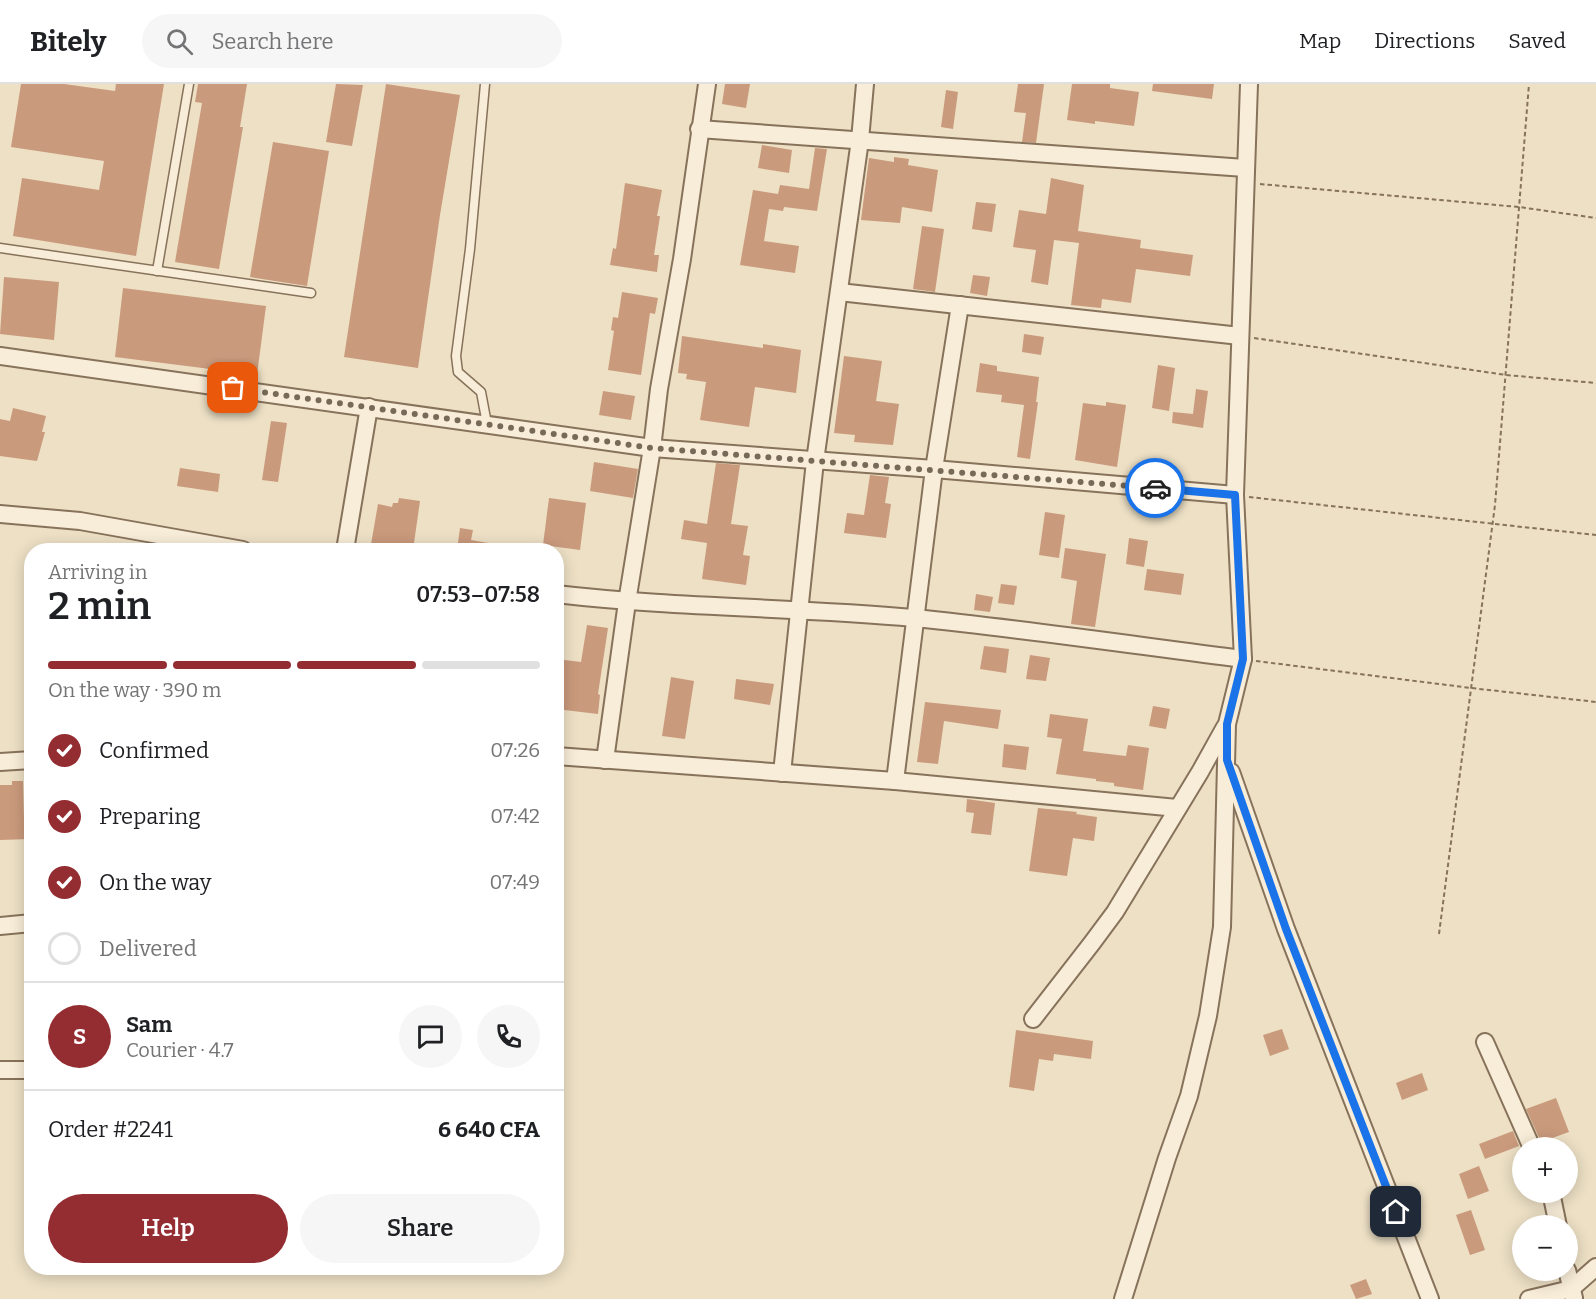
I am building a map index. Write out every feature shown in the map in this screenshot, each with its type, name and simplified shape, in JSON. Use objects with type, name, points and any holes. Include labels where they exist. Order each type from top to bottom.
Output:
[{"type":"street","points":[[605,760],[659,389],[682,259],[707,84]]},
{"type":"street","points":[[782,773],[815,461],[860,140],[865,84]]},
{"type":"street","points":[[1123,1299],[1189,1096],[1208,1016],[1222,927],[1227,724],[1243,659],[1235,495],[1250,84]]},
{"type":"street","points":[[699,129],[860,140],[1245,175]]},
{"type":"street","points":[[839,292],[1240,336]]},
{"type":"street","points":[[895,781],[934,469],[960,305]]},
{"type":"street","points":[[0,356],[652,448],[1235,495]]},
{"type":"street","points":[[346,543],[369,407]]},
{"type":"street","points":[[0,514],[80,521],[204,543]]},
{"type":"street","points":[[564,595],[627,602],[799,609],[915,619],[1243,659]]},
{"type":"street","points":[[1033,1019],[1115,912],[1227,724]]},
{"type":"street","points":[[564,757],[895,781],[1176,808]]},
{"type":"street","points":[[0,762],[24,760]]},
{"type":"street","points":[[1227,760],[1286,929],[1430,1299]]},
{"type":"street","points":[[0,926],[24,924]]},
{"type":"street","points":[[1485,1042],[1528,1137]]},
{"type":"street","points":[[0,1070],[24,1070]]},
{"type":"street","points":[[1529,1299],[1572,1294],[1596,1267]]},
{"type":"lane","points":[[158,271],[189,84]]},
{"type":"lane","points":[[485,84],[470,249],[456,356],[458,372],[481,392],[487,424]]},
{"type":"lane","points":[[0,248],[311,293]]},
{"type":"path","points":[[1439,934],[1493,522],[1529,84]]},
{"type":"path","points":[[1245,175],[1596,218]]},
{"type":"path","points":[[1240,336],[1506,375],[1596,383]]},
{"type":"path","points":[[1235,495],[1596,535]]},
{"type":"path","points":[[1243,659],[1596,702]]},
{"type":"building","points":[[21,84],[64,84],[115,91],[116,84],[164,84],[136,256],[13,236],[22,178],[99,190],[104,161],[11,147]]},
{"type":"building","points":[[198,84],[247,84],[240,127],[243,127],[219,269],[175,262],[202,103],[195,102]]},
{"type":"building","points":[[336,84],[363,85],[352,146],[326,142]]},
{"type":"building","points":[[386,84],[460,95],[418,368],[344,357]]},
{"type":"building","points":[[725,84],[750,84],[746,108],[722,104]]},
{"type":"building","points":[[1018,84],[1044,84],[1036,143],[1022,142],[1026,113],[1014,112]]},
{"type":"building","points":[[1072,84],[1110,84],[1110,88],[1139,92],[1134,126],[1067,120]]},
{"type":"building","points":[[1153,84],[1214,84],[1212,99],[1152,91]]},
{"type":"building","points":[[946,90],[958,92],[953,129],[941,127]]},
{"type":"building","points":[[273,142],[329,151],[307,286],[250,277]]},
{"type":"building","points":[[762,145],[792,150],[789,173],[758,168]]},
{"type":"building","points":[[815,148],[827,149],[817,211],[784,207],[783,211],[769,209],[764,241],[799,246],[795,273],[740,265],[753,190],[778,194],[780,185],[809,189]]},
{"type":"building","points":[[894,157],[909,159],[908,165],[938,170],[932,212],[902,207],[900,223],[861,220],[869,158],[894,162]]},
{"type":"building","points":[[1051,178],[1084,185],[1078,231],[1141,240],[1140,248],[1193,255],[1190,276],[1136,269],[1131,303],[1102,299],[1101,308],[1071,305],[1079,243],[1054,240],[1048,285],[1031,282],[1036,250],[1013,247],[1019,210],[1046,214]]},
{"type":"building","points":[[625,183],[662,190],[654,255],[659,255],[657,272],[610,265],[613,248],[616,249]]},
{"type":"building","points":[[976,202],[996,204],[992,232],[972,229]]},
{"type":"building","points":[[922,226],[944,229],[935,292],[913,289]]},
{"type":"building","points":[[973,275],[990,277],[987,296],[970,293]]},
{"type":"building","points":[[4,277],[59,282],[54,340],[0,334]]},
{"type":"building","points":[[123,288],[266,306],[257,375],[115,357]]},
{"type":"building","points":[[622,292],[658,298],[655,314],[650,313],[641,375],[608,370],[614,331],[611,330],[613,317],[618,318]]},
{"type":"building","points":[[1024,334],[1044,337],[1041,355],[1022,352]]},
{"type":"building","points":[[682,336],[763,348],[763,344],[801,350],[796,393],[755,387],[749,427],[700,420],[706,382],[686,379],[687,374],[678,373]]},
{"type":"building","points":[[844,356],[882,361],[876,401],[899,404],[893,445],[854,442],[855,435],[834,433]]},
{"type":"building","points":[[980,363],[997,366],[997,371],[1039,377],[1030,459],[1017,457],[1024,405],[1001,402],[1002,395],[976,392]]},
{"type":"building","points":[[1158,365],[1175,368],[1169,411],[1152,408]]},
{"type":"building","points":[[1196,389],[1208,391],[1203,428],[1172,423],[1173,412],[1193,414]]},
{"type":"building","points":[[603,391],[635,396],[631,420],[599,415]]},
{"type":"building","points":[[1106,402],[1126,405],[1117,467],[1075,460],[1083,403],[1106,406]]},
{"type":"building","points":[[13,408],[46,416],[42,432],[45,432],[37,461],[0,456],[0,419],[10,421]]},
{"type":"building","points":[[271,421],[287,423],[278,482],[262,480]]},
{"type":"building","points":[[594,462],[638,469],[633,498],[590,491]]},
{"type":"building","points":[[716,463],[740,465],[731,524],[748,526],[743,555],[750,556],[746,585],[702,579],[707,543],[681,539],[684,520],[707,524]]},
{"type":"building","points":[[180,468],[220,474],[218,492],[177,486]]},
{"type":"building","points":[[870,475],[889,477],[885,503],[891,504],[886,538],[844,533],[847,513],[864,515]]},
{"type":"building","points":[[399,498],[420,501],[414,543],[371,543],[378,504],[392,507],[393,503],[398,503]]},
{"type":"building","points":[[549,498],[586,503],[580,550],[564,548],[564,543],[543,543]]},
{"type":"building","points":[[1045,512],[1065,515],[1059,558],[1039,555]]},
{"type":"building","points":[[460,528],[473,530],[471,540],[488,543],[458,543]]},
{"type":"building","points":[[1129,538],[1148,541],[1144,567],[1126,564]]},
{"type":"building","points":[[1065,548],[1106,554],[1095,627],[1071,624],[1077,581],[1061,578]]},
{"type":"building","points":[[1147,569],[1184,574],[1181,595],[1144,590]]},
{"type":"building","points":[[1001,584],[1017,586],[1014,605],[998,603]]},
{"type":"building","points":[[976,594],[993,597],[990,612],[974,610]]},
{"type":"building","points":[[587,625],[608,628],[598,694],[600,695],[598,714],[564,710],[564,660],[581,662]]},
{"type":"building","points":[[984,646],[1009,649],[1006,673],[980,669]]},
{"type":"building","points":[[1030,655],[1050,658],[1046,681],[1026,679]]},
{"type":"building","points":[[671,677],[694,681],[685,739],[662,736]]},
{"type":"building","points":[[736,679],[774,684],[770,705],[734,699]]},
{"type":"building","points":[[925,702],[1001,710],[998,729],[944,721],[938,764],[917,762]]},
{"type":"building","points":[[1153,706],[1170,709],[1166,729],[1149,726]]},
{"type":"building","points":[[1050,714],[1088,719],[1083,751],[1126,756],[1128,745],[1149,748],[1143,790],[1114,786],[1114,783],[1096,781],[1096,779],[1056,774],[1062,739],[1047,737]]},
{"type":"building","points":[[1004,744],[1029,747],[1026,770],[1002,767]]},
{"type":"building","points":[[12,781],[23,781],[24,839],[0,840],[0,785],[12,785]]},
{"type":"building","points":[[967,799],[995,803],[991,835],[971,833],[974,813],[966,812]]},
{"type":"building","points":[[1038,808],[1077,812],[1076,814],[1097,817],[1094,841],[1073,838],[1067,876],[1029,871]]},
{"type":"building","points":[[1282,1029],[1289,1049],[1270,1056],[1263,1035]]},
{"type":"building","points":[[1016,1030],[1093,1041],[1091,1059],[1054,1054],[1053,1061],[1039,1059],[1034,1091],[1009,1087]]},
{"type":"building","points":[[1422,1073],[1428,1090],[1402,1100],[1396,1083]]},
{"type":"building","points":[[1556,1098],[1569,1132],[1555,1137],[1539,1137],[1526,1109]]},
{"type":"building","points":[[1513,1131],[1515,1137],[1512,1137],[1512,1149],[1485,1159],[1479,1144]]},
{"type":"building","points":[[1479,1166],[1489,1191],[1468,1199],[1459,1174]]},
{"type":"building","points":[[1471,1210],[1485,1250],[1470,1255],[1456,1215]]},
{"type":"building","points":[[1366,1279],[1372,1294],[1356,1299],[1350,1285]]},
{"type":"way so far","points":[[233,388],[652,448],[1155,488]]},
{"type":"route","points":[[1155,488],[1235,495],[1243,659],[1227,724],[1227,760],[1286,929],[1396,1212]]}]
